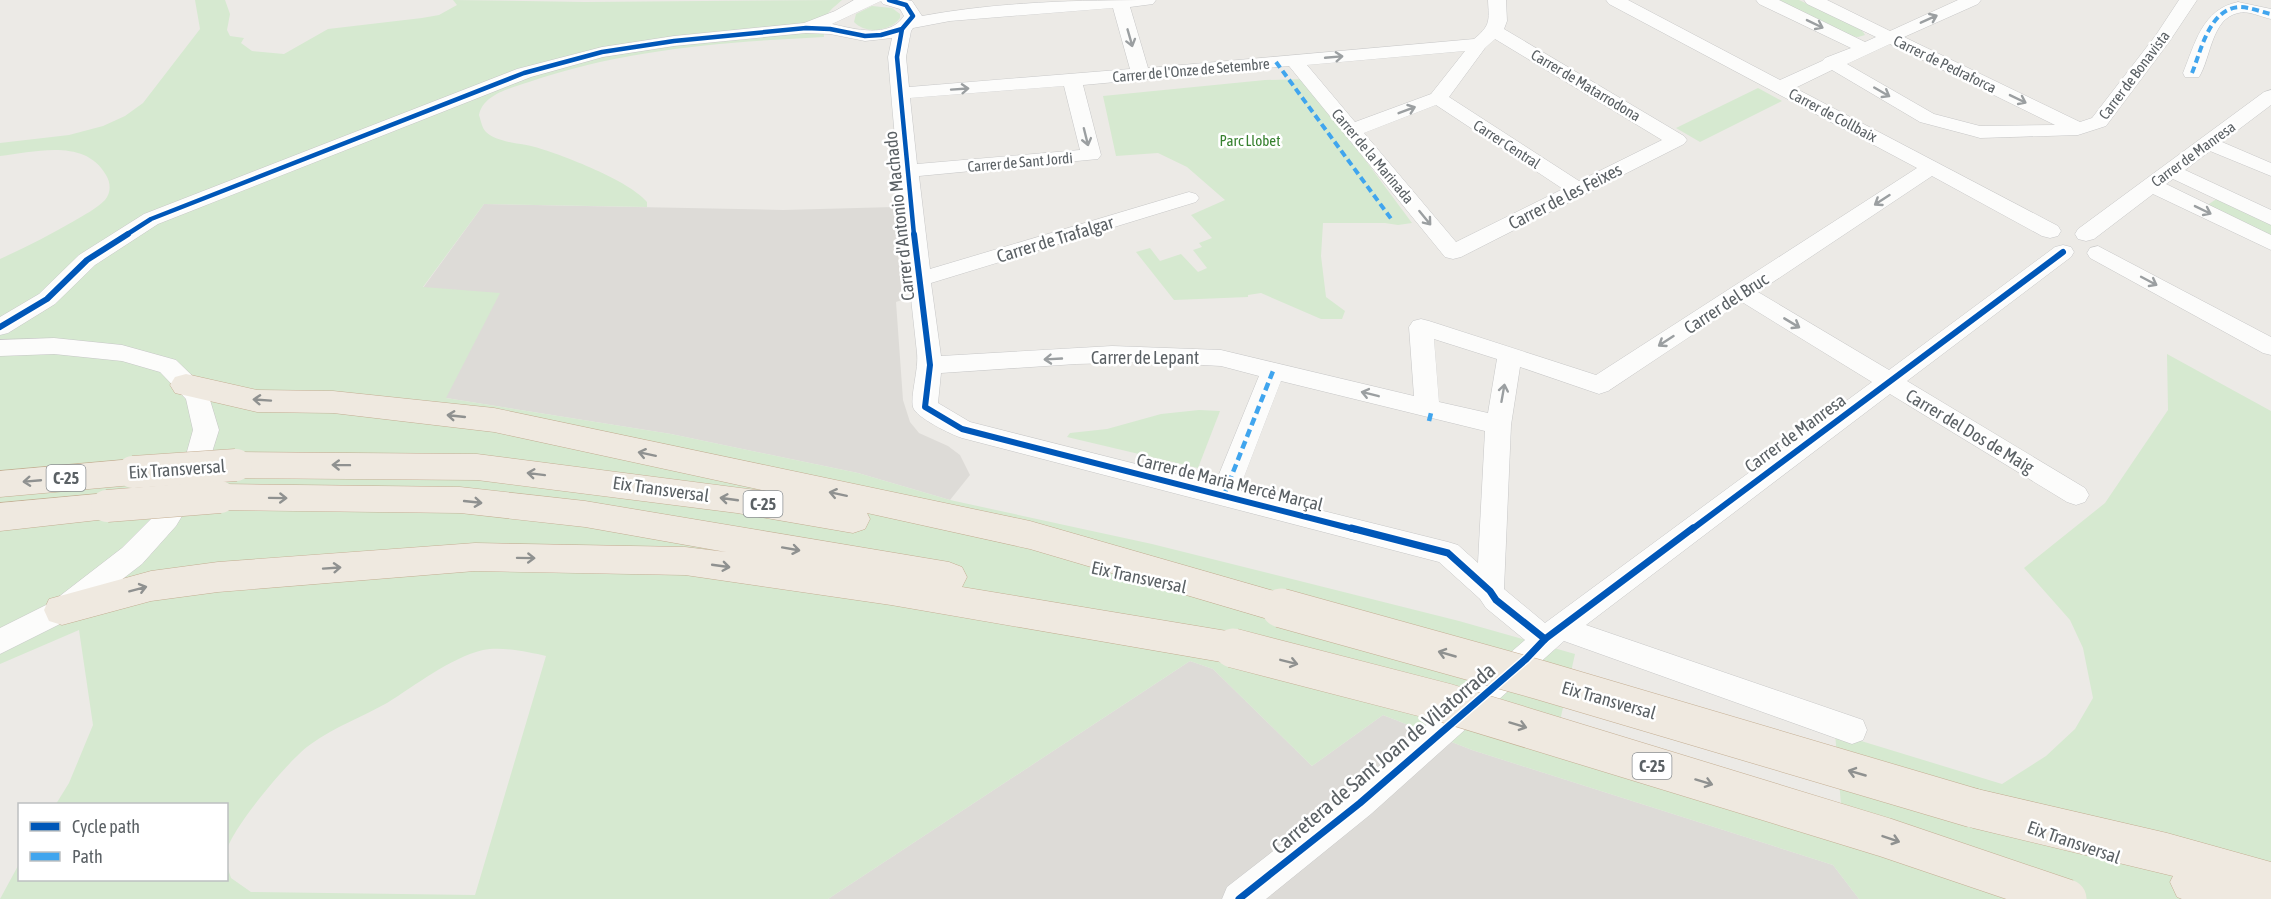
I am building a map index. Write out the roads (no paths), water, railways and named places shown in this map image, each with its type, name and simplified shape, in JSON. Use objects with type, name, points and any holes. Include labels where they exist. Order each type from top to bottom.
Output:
[{"type":"highway","points":[[186,385],[256,401],[333,402],[494,420],[1030,535],[1281,608]]},
{"type":"highway","name":"Eix Transversal","points":[[0,484],[236,465],[477,467],[737,500],[899,527],[1281,608],[1540,680],[1973,807],[2242,899]]},
{"type":"highway","name":"Eix Transversal","points":[[0,516],[220,497],[460,500],[585,514],[852,559],[1054,597],[1233,648],[1446,703],[1884,837],[2067,899]]},
{"type":"highway","points":[[62,610],[151,586],[253,574],[475,557],[685,561],[891,590],[1233,648]]},
{"type":"highway","points":[[1973,807],[2167,854],[2271,883]]},
{"type":"street","points":[[806,28],[841,15],[855,5],[873,0]]},
{"type":"street","points":[[0,327],[47,298],[87,260],[151,219],[524,73],[602,52],[675,40],[806,28],[881,35],[904,12],[950,16],[1147,0]]},
{"type":"street","points":[[1353,130],[1438,98],[1479,44],[1494,31],[1498,21],[1497,0]]},
{"type":"street","name":"Carrer de Collbaix","points":[[1615,0],[1931,168],[2057,241]]},
{"type":"street","name":"Carrer de Pedraforca","points":[[1765,0],[1864,48]]},
{"type":"street","name":"Carrer de Pedraforca","points":[[1813,0],[2078,129]]},
{"type":"street","points":[[1780,87],[1972,0]]},
{"type":"street","name":"Carrer de Bonavista","points":[[1831,62],[1927,118],[1980,132],[2078,129],[2099,122],[2163,38],[2188,0]]},
{"type":"street","points":[[1119,1],[1141,75]]},
{"type":"street","points":[[2192,73],[2211,24],[2236,7],[2271,14]]},
{"type":"street","name":"Carrer d'Antonio Machado","points":[[904,12],[897,57],[930,365]]},
{"type":"street","points":[[841,15],[842,26],[885,43],[897,57]]},
{"type":"street","name":"Carrer de Matarrodona","points":[[1494,31],[1677,140]]},
{"type":"street","name":"Carrer de l'Onze de Setembre","points":[[902,93],[1141,75],[1479,44]]},
{"type":"street","name":"Carrer de la Marinada","points":[[1293,60],[1453,252]]},
{"type":"street","name":"Carrer de Sant Jordi","points":[[909,171],[1090,156],[1072,80]]},
{"type":"street","name":"Carrer de Manresa","points":[[2092,244],[2151,185],[2271,96]]},
{"type":"street","name":"Carrer Central","points":[[1438,98],[1577,189]]},
{"type":"street","name":"Carrer de les Feixes","points":[[1453,252],[1677,140]]},
{"type":"street","points":[[2209,143],[2271,170]]},
{"type":"street","name":"Carrer del Bruc","points":[[1510,355],[1599,385],[1931,168]]},
{"type":"street","points":[[2172,171],[2271,218]]},
{"type":"street","points":[[2151,185],[2271,243]]},
{"type":"street","name":"Carrer de Trafalgar","points":[[921,279],[1188,198]]},
{"type":"street","points":[[2057,241],[2085,257],[2092,244],[2271,347]]},
{"type":"street","name":"Carrer de Manresa","points":[[1552,633],[1889,382],[2057,241]]},
{"type":"street","name":"Carrer del Dos de Maig","points":[[1742,292],[2076,495]]},
{"type":"street","points":[[47,298],[40,320],[43,331],[54,346]]},
{"type":"street","points":[[1429,408],[1421,327],[1510,355],[1498,425],[1490,591]]},
{"type":"street","points":[[0,348],[54,346],[122,353],[168,366],[198,396],[206,430],[194,474],[167,519],[132,556],[62,610],[0,642]]},
{"type":"street","name":"Carrer de Lepant","points":[[930,365],[1182,354],[1221,358],[1498,425]]},
{"type":"street","name":"Carrer de Maria Mercè Marçal","points":[[930,365],[924,406],[962,429],[1448,553],[1490,591],[1496,600],[1552,633],[1852,730]]},
{"type":"street","points":[[1224,495],[1273,371]]},
{"type":"street","name":"Carretera de Sant Joan de Vilatorrada","points":[[1239,899],[1369,796],[1552,633]]},
{"type":"park label","name":"Parc Llobet","points":[[1250,140]]}]
